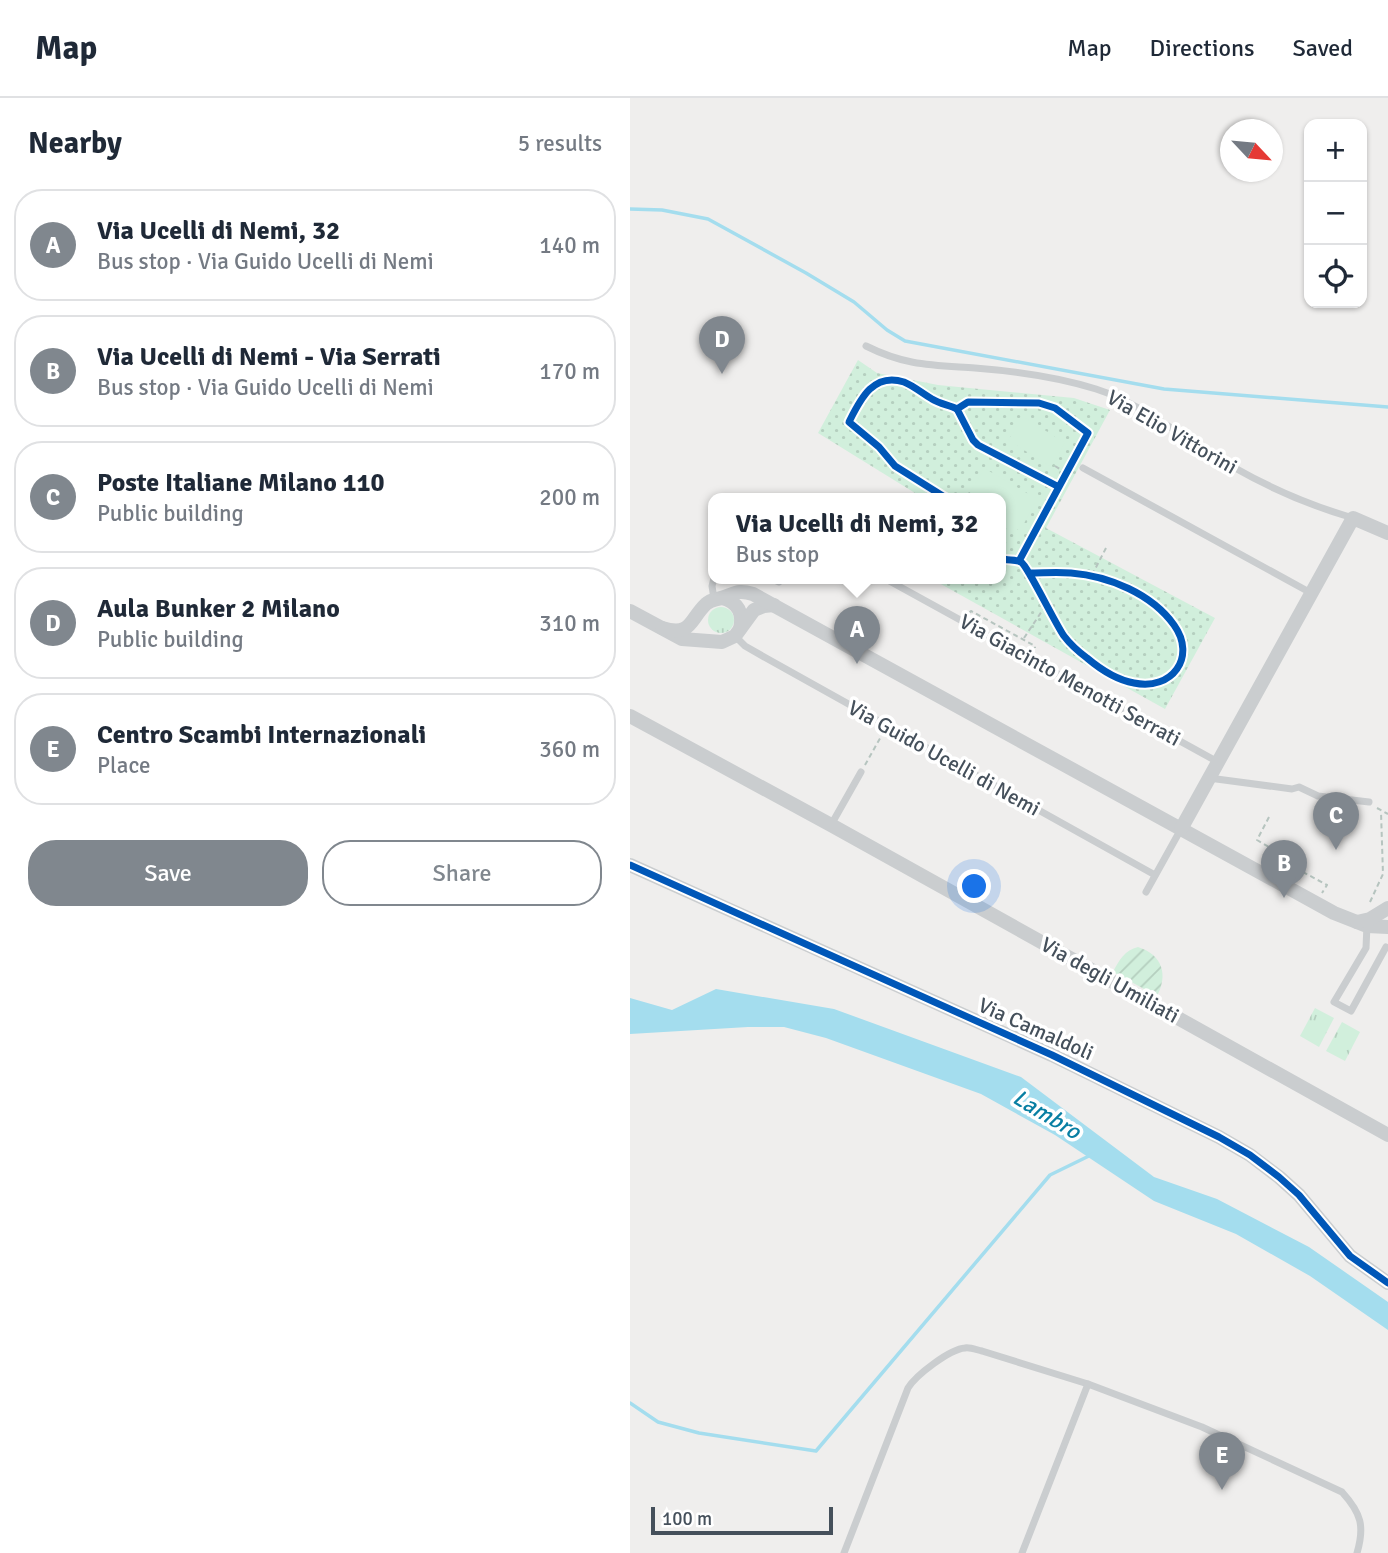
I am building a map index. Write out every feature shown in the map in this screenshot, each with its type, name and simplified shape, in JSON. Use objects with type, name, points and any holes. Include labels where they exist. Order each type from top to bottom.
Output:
[{"type":"street","name":"Via Elio Vittorini","points":[[1353,518],[1388,533]]},
{"type":"street","points":[[1181,829],[1353,518]]},
{"type":"street","points":[[713,641],[701,630],[699,617],[704,605],[729,593],[747,592],[1276,882],[1388,927]]},
{"type":"street","points":[[718,599],[732,602],[739,609],[742,619],[737,633]]},
{"type":"street","points":[[630,611],[686,640],[722,642],[737,633],[751,613],[764,606],[774,605]]},
{"type":"street","points":[[662,628],[675,631],[685,629],[701,611]]},
{"type":"street","name":"Via degli Umiliati","points":[[630,716],[1388,1135]]},
{"type":"street","name":"Via Camaldoli","points":[[630,865],[1052,1055],[1219,1137],[1250,1155],[1279,1177],[1299,1195],[1350,1256],[1388,1283]]},
{"type":"street","points":[[1364,919],[1388,908]]},
{"type":"lane","name":"Via Elio Vittorini","points":[[866,346],[897,360],[925,366],[976,368],[1070,381],[1098,389],[1135,406],[1236,468],[1304,502],[1353,518]]},
{"type":"lane","points":[[1083,468],[1312,593]]},
{"type":"lane","points":[[712,584],[718,599]]},
{"type":"lane","name":"Via Giacinto Menotti Serrati","points":[[895,584],[1218,762]]},
{"type":"lane","name":"Via Guido Ucelli di Nemi","points":[[737,633],[745,646],[1155,875]]},
{"type":"lane","points":[[831,825],[861,772]]},
{"type":"lane","points":[[1209,778],[1292,789],[1299,787],[1318,796],[1369,802]]},
{"type":"lane","points":[[1146,892],[1181,829]]},
{"type":"lane","points":[[1364,919],[1366,948],[1334,1002],[1351,1012],[1386,947]]},
{"type":"lane","points":[[1366,948],[1381,956]]},
{"type":"lane","points":[[844,1553],[908,1388],[914,1378],[954,1351],[966,1348],[1088,1384],[1202,1427],[1342,1492],[1355,1506],[1362,1526],[1357,1553]]},
{"type":"lane","points":[[1022,1553],[1088,1384]]},
{"type":"path","points":[[938,493],[895,466],[879,447],[849,422],[866,391],[875,384],[886,380],[902,382],[957,409],[978,445],[1059,487]]},
{"type":"path","points":[[957,409],[968,402],[1039,402],[1055,408],[1088,433],[1019,561]]},
{"type":"path","points":[[1055,466],[1067,474]]},
{"type":"path","points":[[1091,576],[1106,548]]},
{"type":"path","points":[[1006,559],[1024,564],[1046,604],[1066,638],[1104,670],[1134,683],[1159,684],[1169,679],[1179,667],[1183,650],[1178,631],[1168,616],[1155,604],[1127,587],[1091,576],[1029,573]]},
{"type":"path","points":[[1023,639],[1046,604]]},
{"type":"path","points":[[963,622],[971,611],[1023,639],[1035,646],[1031,659]]},
{"type":"path","points":[[861,772],[887,726]]},
{"type":"path","points":[[1369,802],[1388,814]]},
{"type":"path","points":[[1364,919],[1383,874],[1381,812]]},
{"type":"path","points":[[1269,817],[1257,841],[1302,866],[1297,880]]},
{"type":"path","points":[[1301,871],[1327,885],[1322,893]]},
{"type":"path","points":[[1383,874],[1388,877]]},
{"type":"green space","points":[[858,360],[877,373],[938,385],[1074,398],[1110,410],[1046,528],[1215,618],[1165,709],[941,584],[1006,584],[1006,493],[915,493],[818,433]]},
{"type":"green space","points":[[1024,417],[1065,443],[1051,467],[1008,440]]},
{"type":"green space","points":[[984,468],[1037,499],[1020,531],[1006,523],[1006,493],[970,493]]},
{"type":"green space","points":[[721,607],[730,611],[734,620],[730,629],[721,633],[712,629],[708,620],[712,611]]},
{"type":"green space","points":[[1138,947],[1153,955],[1161,967],[1162,981],[1157,996],[1113,972],[1129,950]]},
{"type":"green space","points":[[1315,1008],[1334,1018],[1319,1047],[1300,1036]]},
{"type":"green space","points":[[1342,1022],[1360,1032],[1345,1061],[1326,1051]]},
{"type":"water","name":"Lambro","points":[[716,989],[834,1009],[1021,1077],[1154,1177],[1217,1199],[1309,1247],[1388,1302],[1388,1330],[1310,1276],[1236,1234],[1154,1201],[1055,1135],[981,1094],[826,1038],[784,1027],[630,1034],[630,998],[672,1010]]},
{"type":"waterway","points":[[630,209],[662,210],[708,219],[854,302],[887,330],[905,341],[1164,389],[1388,407]]},
{"type":"waterway","points":[[630,1403],[658,1422],[699,1433],[816,1451],[1050,1175],[1093,1154]]},
{"type":"cycle path","points":[[938,493],[895,466],[879,447],[849,422],[863,397],[876,384],[884,381],[904,382],[935,401],[957,409]]},
{"type":"cycle path","points":[[1019,561],[1088,433],[1055,408],[1039,403],[968,402],[957,409],[978,445],[1059,487]]},
{"type":"cycle path","points":[[1006,559],[1021,562],[1029,573]]},
{"type":"cycle path","points":[[1029,573],[1066,573],[1100,578],[1142,596],[1165,614],[1180,637],[1183,649],[1177,669],[1160,682],[1148,684],[1128,682],[1103,670],[1078,651],[1064,636],[1029,573]]},
{"type":"cycle path","points":[[630,865],[1052,1055],[1219,1137],[1250,1155],[1279,1177],[1299,1195],[1350,1256],[1388,1283]]},
{"type":"place","name":"Aula Bunker 2 Milano","points":[[722,374]]},
{"type":"place","name":"Via Ucelli di Nemi, 32","points":[[857,664]]},
{"type":"place","name":"Poste Italiane Milano 110","points":[[1336,850]]},
{"type":"place","name":"Via Ucelli di Nemi - Via Serrati","points":[[1284,898]]},
{"type":"place","name":"Centro Scambi Internazionali","points":[[1222,1490]]}]
